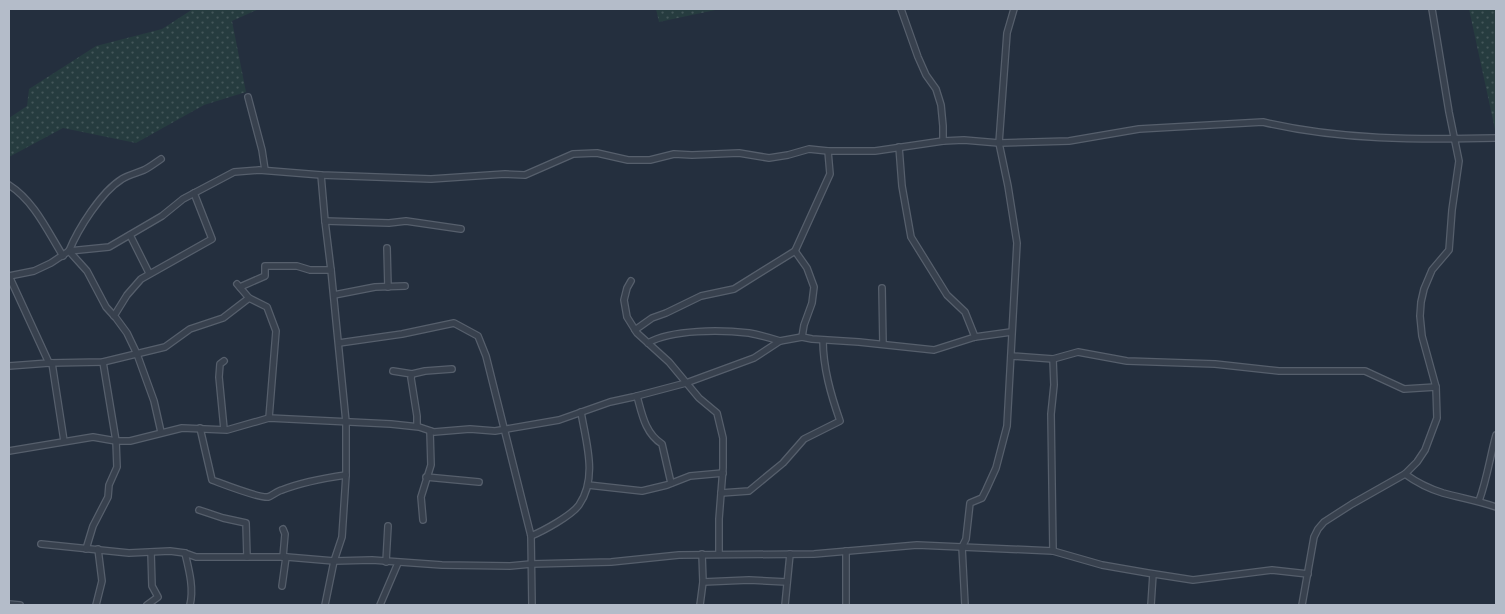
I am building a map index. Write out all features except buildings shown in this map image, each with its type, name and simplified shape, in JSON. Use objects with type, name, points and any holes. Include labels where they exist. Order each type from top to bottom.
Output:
[{"type":"street","points":[[902,9],[918,57],[926,75],[936,89],[941,105],[942,141]]},
{"type":"street","points":[[966,605],[962,547],[966,540],[970,503],[982,498],[986,490],[996,468],[1007,426],[1017,243],[999,142],[1007,33],[1014,9]]},
{"type":"street","points":[[1302,605],[1314,537],[1318,529],[1324,522],[1340,511],[1404,474],[1425,450],[1437,418],[1436,387],[1422,336],[1420,316],[1424,289],[1432,270],[1449,250],[1452,210],[1459,162],[1432,9]]},
{"type":"street","points":[[248,97],[262,150],[265,170]]},
{"type":"street","points":[[69,251],[109,247],[162,216],[183,199],[234,172],[265,170],[321,175],[432,179],[505,174],[525,175],[573,154],[597,153],[628,160],[650,160],[674,154],[739,153],[769,158],[788,156],[809,149],[875,151],[942,141],[964,140],[999,142],[1069,141],[1139,129],[1263,122],[1282,127],[1352,135],[1421,140],[1496,138]]},
{"type":"street","points":[[899,147],[902,186],[911,237],[947,295],[965,312],[975,337]]},
{"type":"street","points":[[635,330],[652,318],[701,296],[734,289],[795,251],[830,174],[828,151]]},
{"type":"street","points":[[64,441],[50,363],[9,276],[34,272],[63,256],[69,251],[94,207],[108,192],[121,180],[144,170],[160,159]]},
{"type":"street","points":[[321,175],[324,221],[334,295],[346,422],[346,475],[342,537],[334,561],[325,605]]},
{"type":"street","points":[[9,185],[20,192],[32,206],[63,256]]},
{"type":"street","points":[[114,316],[141,279],[212,240],[194,193]]},
{"type":"street","points":[[324,221],[389,223],[406,221],[461,229]]},
{"type":"street","points":[[130,235],[150,273]]},
{"type":"street","points":[[386,248],[388,287]]},
{"type":"street","points":[[69,251],[86,271],[106,307],[127,333],[137,354],[154,401],[161,432]]},
{"type":"street","points":[[795,251],[808,268],[814,287],[812,303],[802,337]]},
{"type":"street","points":[[269,418],[276,331],[267,307],[249,298],[238,285],[265,276],[265,266],[297,266],[310,270],[331,270]]},
{"type":"street","points":[[631,281],[624,300],[627,317],[635,330],[669,362],[699,398],[717,413],[723,438],[723,473],[718,554]]},
{"type":"street","points":[[334,295],[376,287],[405,286]]},
{"type":"street","points":[[882,288],[882,344]]},
{"type":"street","points":[[9,366],[102,362],[165,347],[190,329],[223,318],[249,298]]},
{"type":"street","points":[[338,343],[454,324],[478,336],[486,356],[505,429],[530,536],[532,605]]},
{"type":"street","points":[[648,343],[655,339],[680,334],[725,331],[751,334],[780,341]]},
{"type":"street","points":[[9,451],[93,437],[116,441],[130,441],[182,428],[224,429],[269,418],[417,426],[434,432],[470,429],[495,431],[559,420],[610,402],[686,383],[754,358],[780,341],[802,337],[934,350],[975,337],[1012,332]]},
{"type":"street","points":[[721,493],[748,491],[783,462],[804,438],[840,421],[829,385],[823,355],[823,340]]},
{"type":"street","points":[[1011,356],[1053,359],[1078,352],[1127,361],[1214,364],[1279,371],[1365,371],[1404,389],[1436,387]]},
{"type":"street","points":[[1053,359],[1054,385],[1051,414],[1053,551]]},
{"type":"street","points":[[224,360],[220,364],[220,377],[224,429]]},
{"type":"street","points":[[86,549],[93,526],[108,498],[109,485],[118,467],[116,441],[102,362]]},
{"type":"street","points":[[393,371],[412,374],[424,371],[452,370]]},
{"type":"street","points":[[412,374],[417,426]]},
{"type":"street","points":[[637,396],[644,422],[654,439],[662,444],[671,483]]},
{"type":"street","points":[[530,536],[543,531],[578,506],[588,485],[590,461],[581,412]]},
{"type":"street","points":[[200,428],[212,480],[253,494],[268,497],[280,490],[321,479],[346,475]]},
{"type":"street","points":[[423,520],[421,497],[431,464],[430,431]]},
{"type":"street","points":[[1479,501],[1486,482],[1496,435]]},
{"type":"street","points":[[588,485],[642,491],[690,476],[723,473]]},
{"type":"street","points":[[1404,474],[1443,493],[1496,507]]},
{"type":"street","points":[[426,477],[478,482]]},
{"type":"street","points":[[199,510],[246,523],[247,557]]},
{"type":"street","points":[[386,562],[388,526]]},
{"type":"street","points":[[282,586],[285,557],[284,529]]},
{"type":"street","points":[[41,544],[129,552],[170,551],[196,557],[285,557],[334,561],[510,566],[586,563],[702,554],[790,554],[917,545],[1053,551],[1102,565],[1193,580],[1272,570],[1308,574]]},
{"type":"street","points":[[96,605],[102,581],[98,549]]},
{"type":"street","points":[[846,551],[846,605]]},
{"type":"street","points":[[147,605],[158,597],[152,586],[151,552]]},
{"type":"street","points":[[185,553],[191,581],[192,598],[190,605]]},
{"type":"street","points":[[700,605],[703,582],[702,554]]},
{"type":"street","points":[[785,605],[790,554]]},
{"type":"street","points":[[380,605],[398,562]]},
{"type":"street","points":[[1151,605],[1153,574]]},
{"type":"street","points":[[703,582],[749,580],[787,582]]},
{"type":"street","points":[[9,604],[20,605]]},
{"type":"green space","points":[[193,9],[259,9],[232,21],[246,92],[204,105],[136,143],[63,128],[9,157],[9,118],[27,106],[29,89],[96,46],[162,29]]},
{"type":"green space","points":[[656,9],[720,9],[659,22]]},
{"type":"green space","points":[[1469,9],[1496,9],[1496,134]]}]
